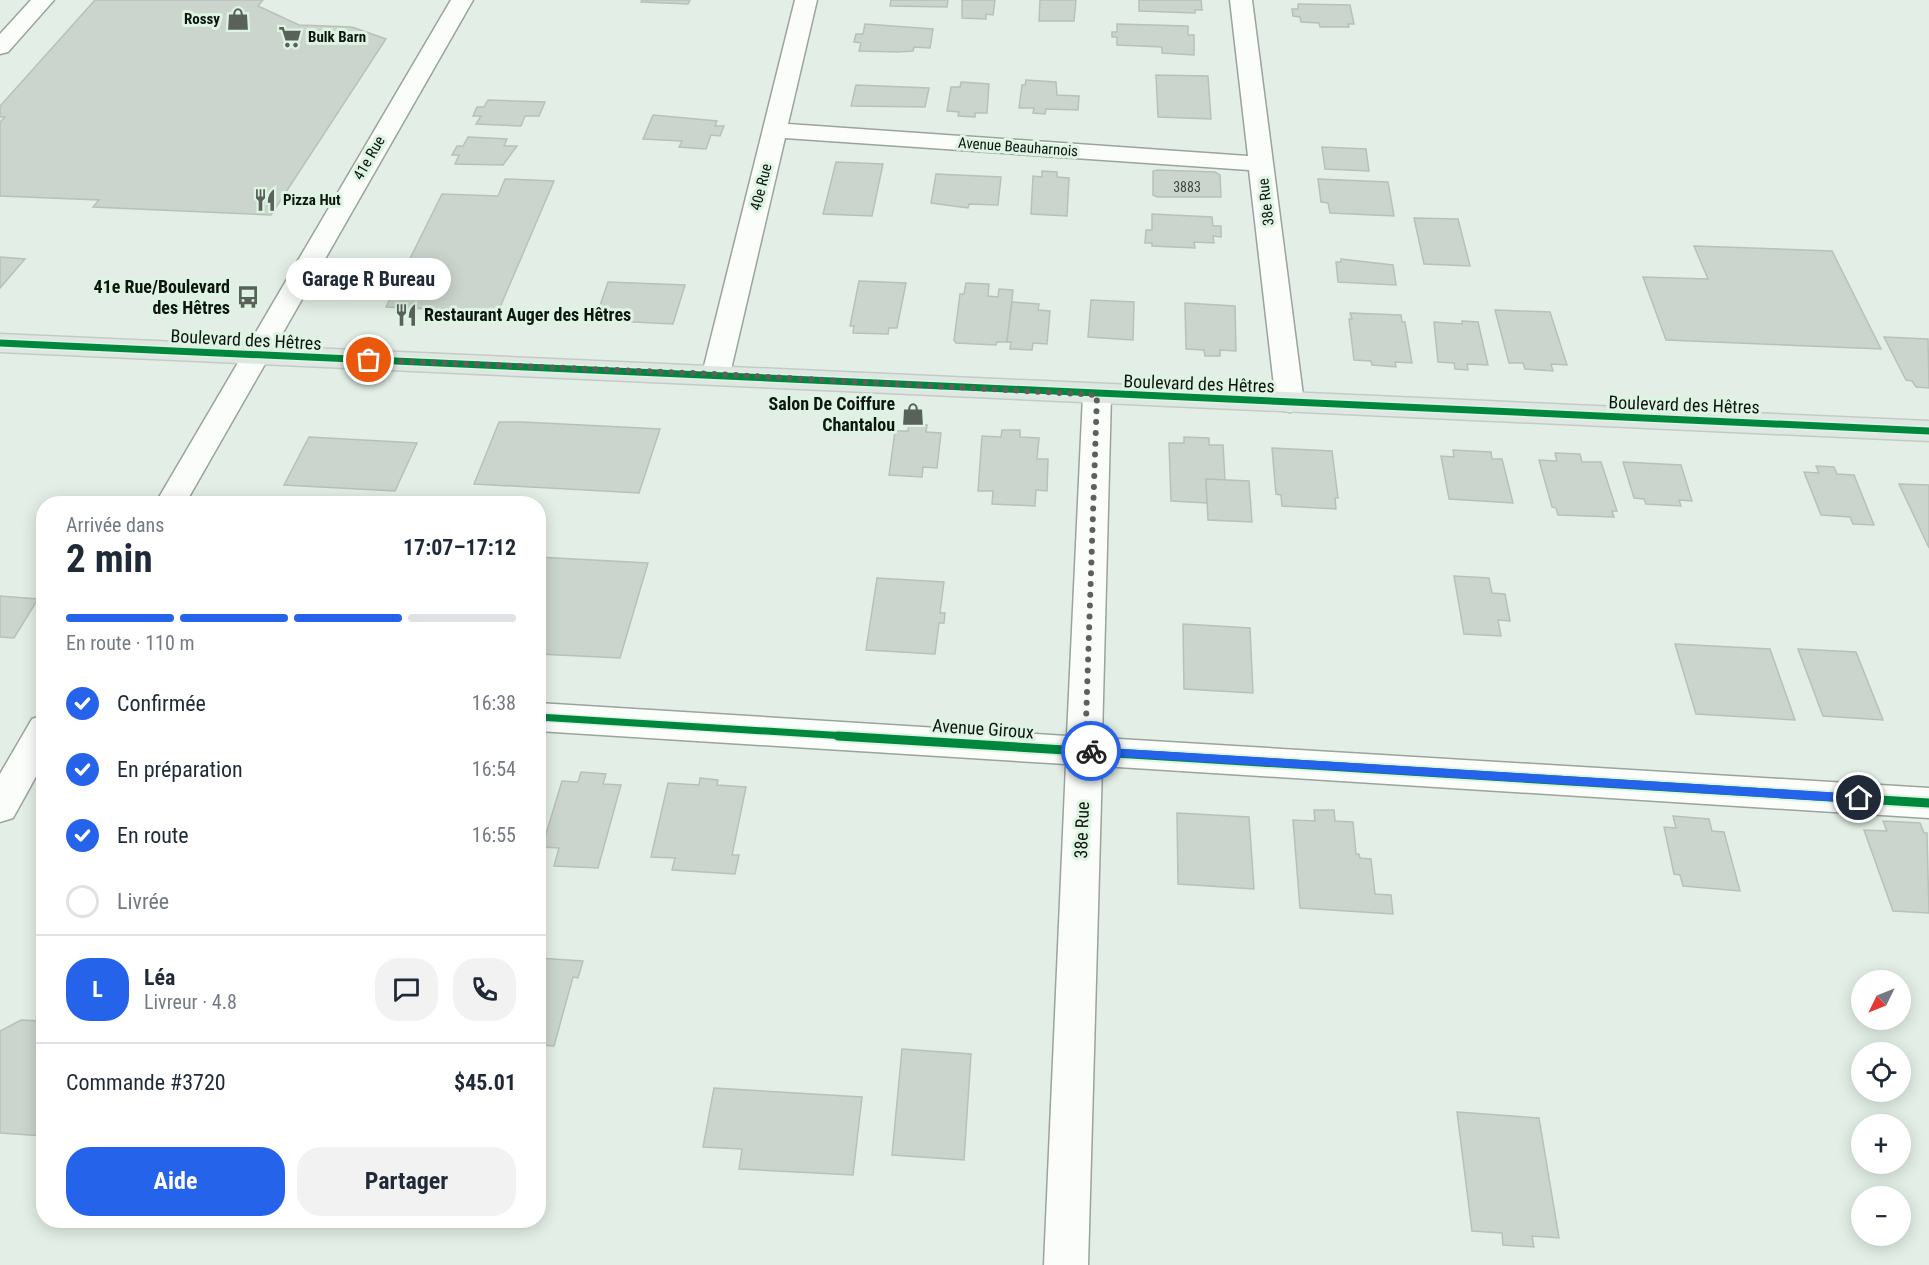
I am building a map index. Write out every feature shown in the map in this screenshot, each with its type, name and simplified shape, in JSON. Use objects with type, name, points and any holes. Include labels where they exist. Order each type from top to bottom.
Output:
[{"type":"main road","name":"Boulevard des Hêtres","points":[[0,343],[254,356],[716,374],[1097,395],[1929,431]]},
{"type":"street","points":[[0,47],[43,0]]},
{"type":"street","name":"41e Rue","points":[[175,496],[462,0]]},
{"type":"street","name":"40e Rue","points":[[716,374],[806,0]]},
{"type":"street","name":"38e Rue","points":[[1241,0],[1290,403]]},
{"type":"street","name":"Avenue Beauharnois","points":[[775,130],[1261,164]]},
{"type":"street","name":"38e Rue","points":[[1066,1265],[1097,395]]},
{"type":"street","name":"Avenue Giroux","points":[[546,717],[1929,803]]},
{"type":"street","points":[[0,807],[36,743]]},
{"type":"building","points":[[95,0],[263,0],[258,6],[299,25],[352,27],[386,39],[271,215],[93,207],[99,200],[0,196],[0,122],[5,117],[0,117],[0,106]]},
{"type":"building","points":[[642,0],[690,0],[688,4],[641,2]]},
{"type":"building","points":[[891,0],[948,0],[947,7],[890,6]]},
{"type":"building","points":[[962,0],[995,0],[993,15],[986,14],[986,19],[962,18]]},
{"type":"building","points":[[1040,0],[1076,0],[1074,21],[1039,21]]},
{"type":"building","points":[[1139,0],[1201,0],[1202,10],[1195,10],[1195,13],[1139,11]]},
{"type":"building","points":[[1298,4],[1350,5],[1354,24],[1348,24],[1349,27],[1320,27],[1319,23],[1301,22],[1300,17],[1293,16],[1292,9],[1298,9]]},
{"type":"building","points":[[865,24],[933,29],[930,48],[914,47],[913,51],[898,52],[859,51],[861,43],[854,42],[856,34],[863,34]]},
{"type":"building","points":[[1117,24],[1188,26],[1188,35],[1194,35],[1194,55],[1162,53],[1162,47],[1117,45],[1117,37],[1112,37],[1112,32],[1117,32]]},
{"type":"building","points":[[1156,75],[1208,76],[1211,119],[1158,117]]},
{"type":"building","points":[[1026,80],[1056,82],[1057,95],[1079,96],[1078,110],[1046,109],[1045,114],[1033,113],[1034,108],[1019,108],[1022,85],[1025,85]]},
{"type":"building","points":[[961,82],[989,84],[987,113],[975,113],[975,117],[958,116],[959,112],[947,111],[951,87],[960,87]]},
{"type":"building","points":[[856,85],[929,88],[925,107],[851,106]]},
{"type":"building","points":[[488,100],[545,102],[539,116],[525,116],[521,126],[476,124],[481,116],[473,116],[477,107],[484,107]]},
{"type":"building","points":[[653,115],[717,121],[715,126],[724,126],[720,136],[711,135],[706,149],[679,147],[682,141],[643,139]]},
{"type":"building","points":[[468,137],[507,139],[504,146],[517,146],[503,165],[455,164],[459,155],[452,155],[457,146],[463,146]]},
{"type":"building","points":[[1322,147],[1366,149],[1369,171],[1325,169]]},
{"type":"building","points":[[836,162],[883,164],[872,216],[823,214]]},
{"type":"building","points":[[1042,171],[1057,172],[1057,177],[1069,178],[1067,216],[1031,214],[1033,176],[1042,177]]},
{"type":"building","points":[[1153,171],[1215,172],[1220,175],[1221,197],[1157,197],[1153,195]]},
{"type":"building","points":[[936,174],[1001,177],[998,205],[969,204],[968,208],[931,203]]},
{"type":"building","points":[[505,179],[554,181],[498,312],[386,307],[442,194],[498,196]]},
{"type":"building","points":[[1318,179],[1388,182],[1394,216],[1330,213],[1328,203],[1321,202]]},
{"type":"building","points":[[1152,214],[1212,217],[1213,226],[1221,226],[1221,237],[1213,236],[1214,243],[1194,242],[1195,248],[1152,246],[1152,243],[1145,243],[1146,230],[1152,230]]},
{"type":"building","points":[[1414,218],[1458,219],[1470,266],[1424,264]]},
{"type":"building","points":[[1694,246],[1832,251],[1881,349],[1666,340],[1643,277],[1708,279]]},
{"type":"building","points":[[0,257],[25,259],[0,288]]},
{"type":"building","points":[[1341,259],[1393,265],[1396,285],[1338,282],[1336,262],[1341,262]]},
{"type":"building","points":[[859,281],[906,283],[897,328],[889,328],[888,334],[853,333],[854,326],[850,326]]},
{"type":"building","points":[[608,282],[685,285],[673,324],[595,320]]},
{"type":"building","points":[[966,283],[989,284],[988,296],[998,297],[999,289],[1013,290],[1007,342],[997,342],[996,345],[956,343],[954,340],[960,294],[964,294]]},
{"type":"building","points":[[1091,300],[1134,302],[1133,340],[1088,337]]},
{"type":"building","points":[[1012,302],[1039,304],[1038,310],[1050,311],[1047,344],[1033,343],[1032,350],[1010,349],[1011,342],[1007,342]]},
{"type":"building","points":[[1185,303],[1235,306],[1236,351],[1220,350],[1220,356],[1205,356],[1204,350],[1186,349]]},
{"type":"building","points":[[1495,310],[1550,312],[1567,365],[1551,364],[1553,371],[1525,369],[1523,363],[1509,363]]},
{"type":"building","points":[[1350,313],[1401,315],[1402,322],[1405,322],[1412,363],[1395,362],[1396,367],[1372,365],[1371,361],[1354,360]]},
{"type":"building","points":[[1462,321],[1478,322],[1488,365],[1467,364],[1468,370],[1455,369],[1454,363],[1438,362],[1434,322],[1462,324]]},
{"type":"building","points":[[1884,337],[1928,339],[1929,388],[1916,387],[1912,381],[1906,380]]},
{"type":"building","points":[[499,422],[660,429],[639,493],[474,484]]},
{"type":"building","points":[[909,424],[927,425],[926,432],[941,433],[937,468],[923,467],[922,477],[889,475],[895,431],[908,431]]},
{"type":"building","points":[[1002,430],[1020,430],[1020,437],[1039,438],[1037,459],[1048,459],[1047,491],[1036,490],[1035,506],[992,504],[993,491],[978,491],[982,436],[1001,437]]},
{"type":"building","points":[[309,437],[417,443],[395,491],[284,485]]},
{"type":"building","points":[[1184,437],[1209,438],[1209,445],[1223,445],[1225,480],[1206,479],[1207,503],[1171,501],[1169,443],[1184,443]]},
{"type":"building","points":[[1272,448],[1332,451],[1338,498],[1335,498],[1336,509],[1282,506],[1281,495],[1276,494]]},
{"type":"building","points":[[1453,450],[1491,452],[1492,459],[1502,459],[1513,503],[1449,499],[1441,456],[1454,457]]},
{"type":"building","points":[[1555,453],[1580,454],[1582,462],[1601,462],[1617,511],[1612,511],[1614,517],[1558,515],[1556,508],[1552,507],[1539,460],[1557,461]]},
{"type":"building","points":[[1623,462],[1681,465],[1692,501],[1679,500],[1681,506],[1646,504],[1644,499],[1634,498]]},
{"type":"building","points":[[1816,466],[1834,467],[1837,474],[1854,475],[1874,525],[1853,524],[1850,517],[1821,515],[1804,472],[1819,473]]},
{"type":"building","points":[[1206,479],[1249,481],[1252,522],[1208,520]]},
{"type":"building","points":[[1899,484],[1929,485],[1929,548]]},
{"type":"building","points":[[546,557],[648,563],[620,658],[546,654]]},
{"type":"building","points":[[1454,576],[1489,578],[1492,593],[1505,594],[1510,621],[1498,620],[1501,636],[1464,634]]},
{"type":"building","points":[[877,578],[944,582],[940,613],[945,613],[944,623],[939,623],[935,654],[866,650]]},
{"type":"building","points":[[0,596],[36,599],[14,638],[0,637]]},
{"type":"building","points":[[1183,624],[1250,628],[1253,693],[1184,689]]},
{"type":"building","points":[[1675,644],[1770,649],[1795,720],[1696,714]]},
{"type":"building","points":[[1798,649],[1856,652],[1883,720],[1823,716]]},
{"type":"building","points":[[581,772],[606,774],[603,784],[621,785],[598,868],[554,866],[559,848],[546,847],[546,834],[562,781],[578,782]]},
{"type":"building","points":[[700,778],[718,780],[717,785],[746,787],[732,855],[739,855],[735,874],[672,870],[675,858],[651,857],[668,783],[699,785]]},
{"type":"building","points":[[1314,810],[1334,810],[1335,821],[1353,822],[1356,854],[1359,854],[1360,858],[1371,859],[1375,894],[1391,895],[1393,914],[1300,908],[1293,820],[1315,821]]},
{"type":"building","points":[[1177,813],[1249,817],[1254,889],[1178,884]]},
{"type":"building","points":[[1673,816],[1709,819],[1712,831],[1724,832],[1740,891],[1683,886],[1680,875],[1674,874],[1664,827],[1676,828]]},
{"type":"building","points":[[1883,821],[1920,823],[1924,833],[1927,833],[1929,913],[1893,911],[1864,830],[1887,831]]},
{"type":"building","points":[[546,959],[583,961],[578,978],[573,977],[554,1046],[546,1046]]},
{"type":"building","points":[[21,1020],[36,1021],[36,1135],[0,1133],[0,1031]]},
{"type":"building","points":[[902,1049],[971,1054],[964,1160],[892,1155]]},
{"type":"building","points":[[714,1088],[862,1097],[853,1175],[739,1169],[742,1149],[703,1147]]},
{"type":"building","points":[[1457,1112],[1539,1118],[1559,1238],[1532,1236],[1534,1247],[1503,1245],[1502,1233],[1472,1231]]},
{"type":"cycle path","points":[[0,343],[1929,431]]},
{"type":"cycle path","points":[[546,717],[1929,803]]},
{"type":"way so far","points":[[369,360],[716,374],[1097,395],[1085,751],[1091,751]]},
{"type":"place","name":"Rossy","points":[[238,19]]},
{"type":"place","name":"Bulk Barn","points":[[290,37]]},
{"type":"place","name":"Pizza Hut","points":[[265,200]]},
{"type":"place","name":"41e Rue/Boulevard des Hêtres","points":[[248,297]]},
{"type":"place","name":"Restaurant Auger des Hêtres","points":[[406,315]]},
{"type":"place","name":"Garage R Bureau","points":[[369,360]]},
{"type":"place","name":"Salon De Coiffure Chantalou","points":[[913,414]]},
{"type":"route","points":[[1091,751],[1859,798]]}]
